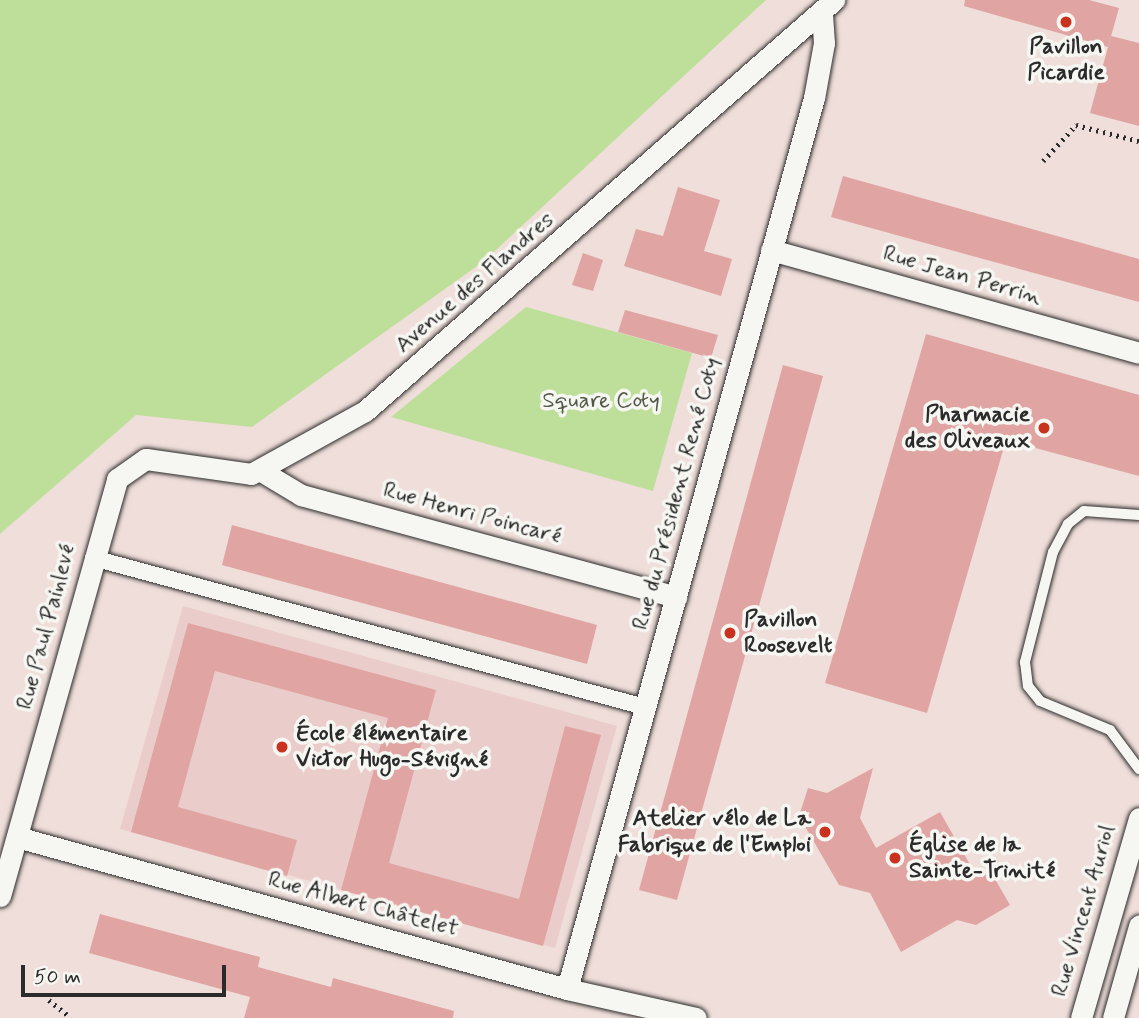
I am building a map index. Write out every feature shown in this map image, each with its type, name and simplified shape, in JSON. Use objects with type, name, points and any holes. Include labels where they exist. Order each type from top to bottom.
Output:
[{"type":"street","name":"Rue du Président René Coty","points":[[567,989],[821,69],[828,6]]},
{"type":"street","name":"Avenue des Flandres","points":[[111,492],[125,470],[146,459],[230,476],[261,471],[403,382],[828,6]]},
{"type":"street","name":"Rue Jean Perrin","points":[[771,250],[1139,353]]},
{"type":"street","name":"Rue Henri Poincaré","points":[[261,471],[301,495],[676,597]]},
{"type":"street","name":"Rue Paul Painlevé","points":[[0,896],[111,492]]},
{"type":"street","points":[[93,558],[645,707]]},
{"type":"street","name":"Rue Vincent Auriol","points":[[1081,1018],[1139,818]]},
{"type":"street","name":"Rue Albert Châtelet","points":[[16,837],[567,989],[696,1018]]},
{"type":"street","points":[[1113,1018],[1139,926]]},
{"type":"lane","points":[[1139,514],[1084,511],[1068,524],[1053,552],[1025,662],[1028,686],[1040,701],[1111,730],[1139,769]]},
{"type":"path","points":[[1043,161],[1076,125],[1139,141]]},
{"type":"path","points":[[49,1000],[71,1018]]},
{"type":"shaded area","points":[[183,606],[617,726],[555,948],[120,829]]},
{"type":"green space","points":[[0,0],[766,0],[484,261],[252,427],[136,415],[0,534]]},
{"type":"green space","name":"Square Coty","points":[[526,307],[692,353],[653,491],[391,417]]},
{"type":"building","name":"Pavillon Picardie","points":[[965,0],[1089,0],[1119,8],[1108,47],[964,6]]},
{"type":"building","points":[[1111,36],[1139,43],[1139,126],[1090,113]]},
{"type":"building","points":[[843,176],[1139,259],[1139,302],[831,217]]},
{"type":"building","points":[[678,187],[720,200],[704,251],[732,259],[721,296],[624,266],[636,229],[663,236]]},
{"type":"building","points":[[583,253],[603,260],[593,291],[572,285]]},
{"type":"building","points":[[625,310],[718,335],[711,358],[618,332]]},
{"type":"building","points":[[926,334],[1139,395],[1139,476],[1006,440],[927,713],[825,683]]},
{"type":"building","name":"Pavillon Roosevelt","points":[[783,365],[823,376],[677,900],[639,890]]},
{"type":"building","points":[[232,525],[597,625],[587,664],[222,565]]},
{"type":"building","points":[[188,623],[436,690],[389,863],[519,899],[565,726],[601,735],[543,946],[341,890],[388,718],[215,671],[178,807],[297,840],[287,876],[131,832]]},
{"type":"building","name":"Église de la Sainte-Trinité","points":[[873,768],[860,818],[876,848],[940,812],[972,868],[991,872],[1010,905],[976,925],[957,920],[901,952],[870,893],[839,885],[799,816],[808,788],[827,793]]},
{"type":"building","points":[[100,914],[260,957],[258,967],[331,987],[333,978],[454,1011],[453,1018],[244,1018],[250,997],[89,953]]},
{"type":"place","name":"Pavillon Picardie","points":[[1066,22]]},
{"type":"place","name":"Pharmacie des Oliveaux","points":[[1044,428]]},
{"type":"place","name":"Pavillon Roosevelt","points":[[730,633]]},
{"type":"place","name":"École élémentaire Victor Hugo-Sévigné","points":[[282,747]]},
{"type":"place","name":"Atelier vélo de La Fabrique de l'Emploi","points":[[825,832]]},
{"type":"place","name":"Église de la Sainte-Trinité","points":[[895,858]]}]
